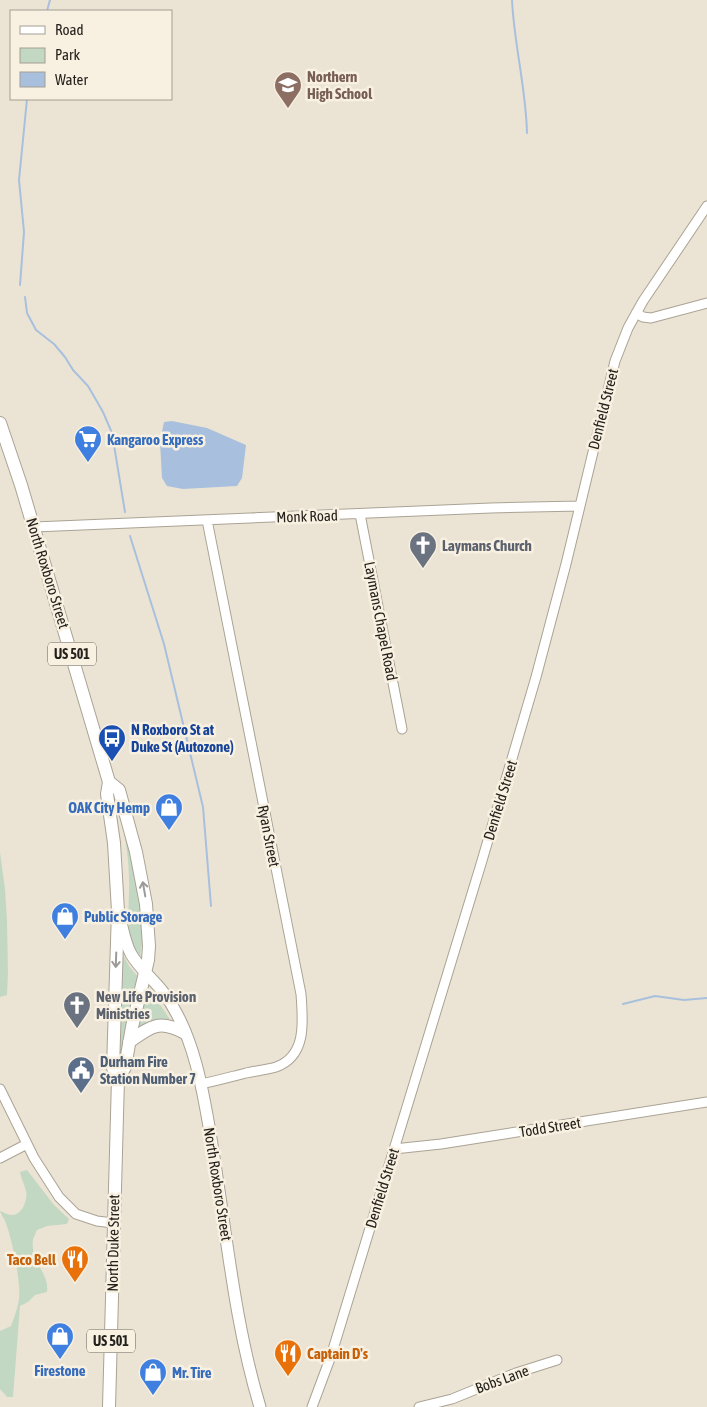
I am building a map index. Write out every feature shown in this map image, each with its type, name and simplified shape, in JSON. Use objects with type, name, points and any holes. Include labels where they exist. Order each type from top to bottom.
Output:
[{"type":"highway","name":"North Roxboro Street","points":[[0,423],[17,470],[109,782],[107,794],[114,844],[118,911]]},
{"type":"highway","name":"North Roxboro Street","points":[[109,782],[118,790],[121,798],[144,888],[149,946],[145,972]]},
{"type":"highway","name":"North Duke Street","points":[[109,1407],[118,1079],[113,1068],[118,911]]},
{"type":"highway","name":"North Duke Street","points":[[118,1079],[125,1067],[145,972]]},
{"type":"highway","points":[[130,1042],[144,1031],[157,1026],[170,1026],[186,1033]]},
{"type":"main road","name":"North Roxboro Street","points":[[118,911],[130,953],[163,992],[186,1033],[193,1055],[201,1084],[212,1141],[243,1339],[260,1407]]},
{"type":"street","name":"Denfield Street","points":[[312,1407],[331,1356],[527,708],[554,614],[610,379],[622,342],[651,288],[707,206]]},
{"type":"street","points":[[636,313],[643,317],[651,318],[707,303]]},
{"type":"street","name":"Monk Road","points":[[34,527],[580,506]]},
{"type":"street","name":"Laymans Chapel Road","points":[[360,514],[402,729]]},
{"type":"street","name":"Ryan Street","points":[[201,1084],[269,1069],[286,1062],[294,1054],[301,1039],[303,1015],[299,984],[207,520]]},
{"type":"street","points":[[0,1089],[27,1144],[46,1179],[58,1196],[71,1210],[87,1218],[113,1223]]},
{"type":"street","name":"Todd Street","points":[[394,1149],[441,1144],[707,1102]]},
{"type":"street","points":[[0,1158],[27,1144]]},
{"type":"street","name":"Bobs Lane","points":[[419,1407],[452,1399],[516,1373],[557,1360]]},
{"type":"green space","points":[[123,826],[140,891],[143,935],[140,958],[131,941],[129,931],[128,866]]},
{"type":"green space","points":[[0,852],[5,889],[8,973],[7,995],[0,997]]},
{"type":"green space","points":[[122,953],[138,977],[122,1056],[117,1055]]},
{"type":"green space","points":[[147,990],[159,1003],[171,1021],[139,1028]]},
{"type":"green space","points":[[27,1170],[54,1205],[69,1219],[67,1224],[47,1226],[37,1230],[33,1238],[34,1255],[46,1279],[47,1292],[35,1295],[28,1302],[20,1306],[13,1397],[7,1397],[0,1389],[0,1331],[11,1326],[18,1306],[19,1291],[13,1249],[5,1220],[0,1211],[15,1215],[23,1207],[26,1195],[20,1172]]},
{"type":"water","points":[[172,421],[207,428],[246,445],[242,478],[237,486],[183,489],[167,486],[162,478],[160,442],[164,422]]},
{"type":"waterway","points":[[47,10],[50,0]]},
{"type":"waterway","points":[[512,0],[525,99],[527,133]]},
{"type":"waterway","points":[[20,285],[24,232],[19,180],[27,100]]},
{"type":"waterway","points":[[25,297],[27,313],[36,330],[54,344],[65,357],[73,370],[88,386],[103,412],[112,433],[125,512]]},
{"type":"waterway","points":[[113,435],[118,441],[160,442]]},
{"type":"waterway","points":[[130,536],[164,644],[203,807],[211,906]]},
{"type":"waterway","points":[[623,1004],[655,996],[684,1000],[707,998]]},
{"type":"place","name":"Northern High School","points":[[288,109]]},
{"type":"place","name":"Kangaroo Express","points":[[88,463]]},
{"type":"place","name":"Laymans Church","points":[[423,569]]},
{"type":"place","name":"N Roxboro St at Duke St (Autozone)","points":[[112,762]]},
{"type":"place","name":"OAK City Hemp","points":[[169,831]]},
{"type":"place","name":"Public Storage","points":[[65,940]]},
{"type":"place","name":"New Life Provision Ministries","points":[[77,1029]]},
{"type":"place","name":"Durham Fire Station Number 7","points":[[81,1094]]},
{"type":"place","name":"Taco Bell","points":[[75,1283]]},
{"type":"place","name":"Firestone","points":[[60,1360]]},
{"type":"place","name":"Captain D's","points":[[288,1377]]},
{"type":"place","name":"Mr. Tire","points":[[153,1396]]}]
